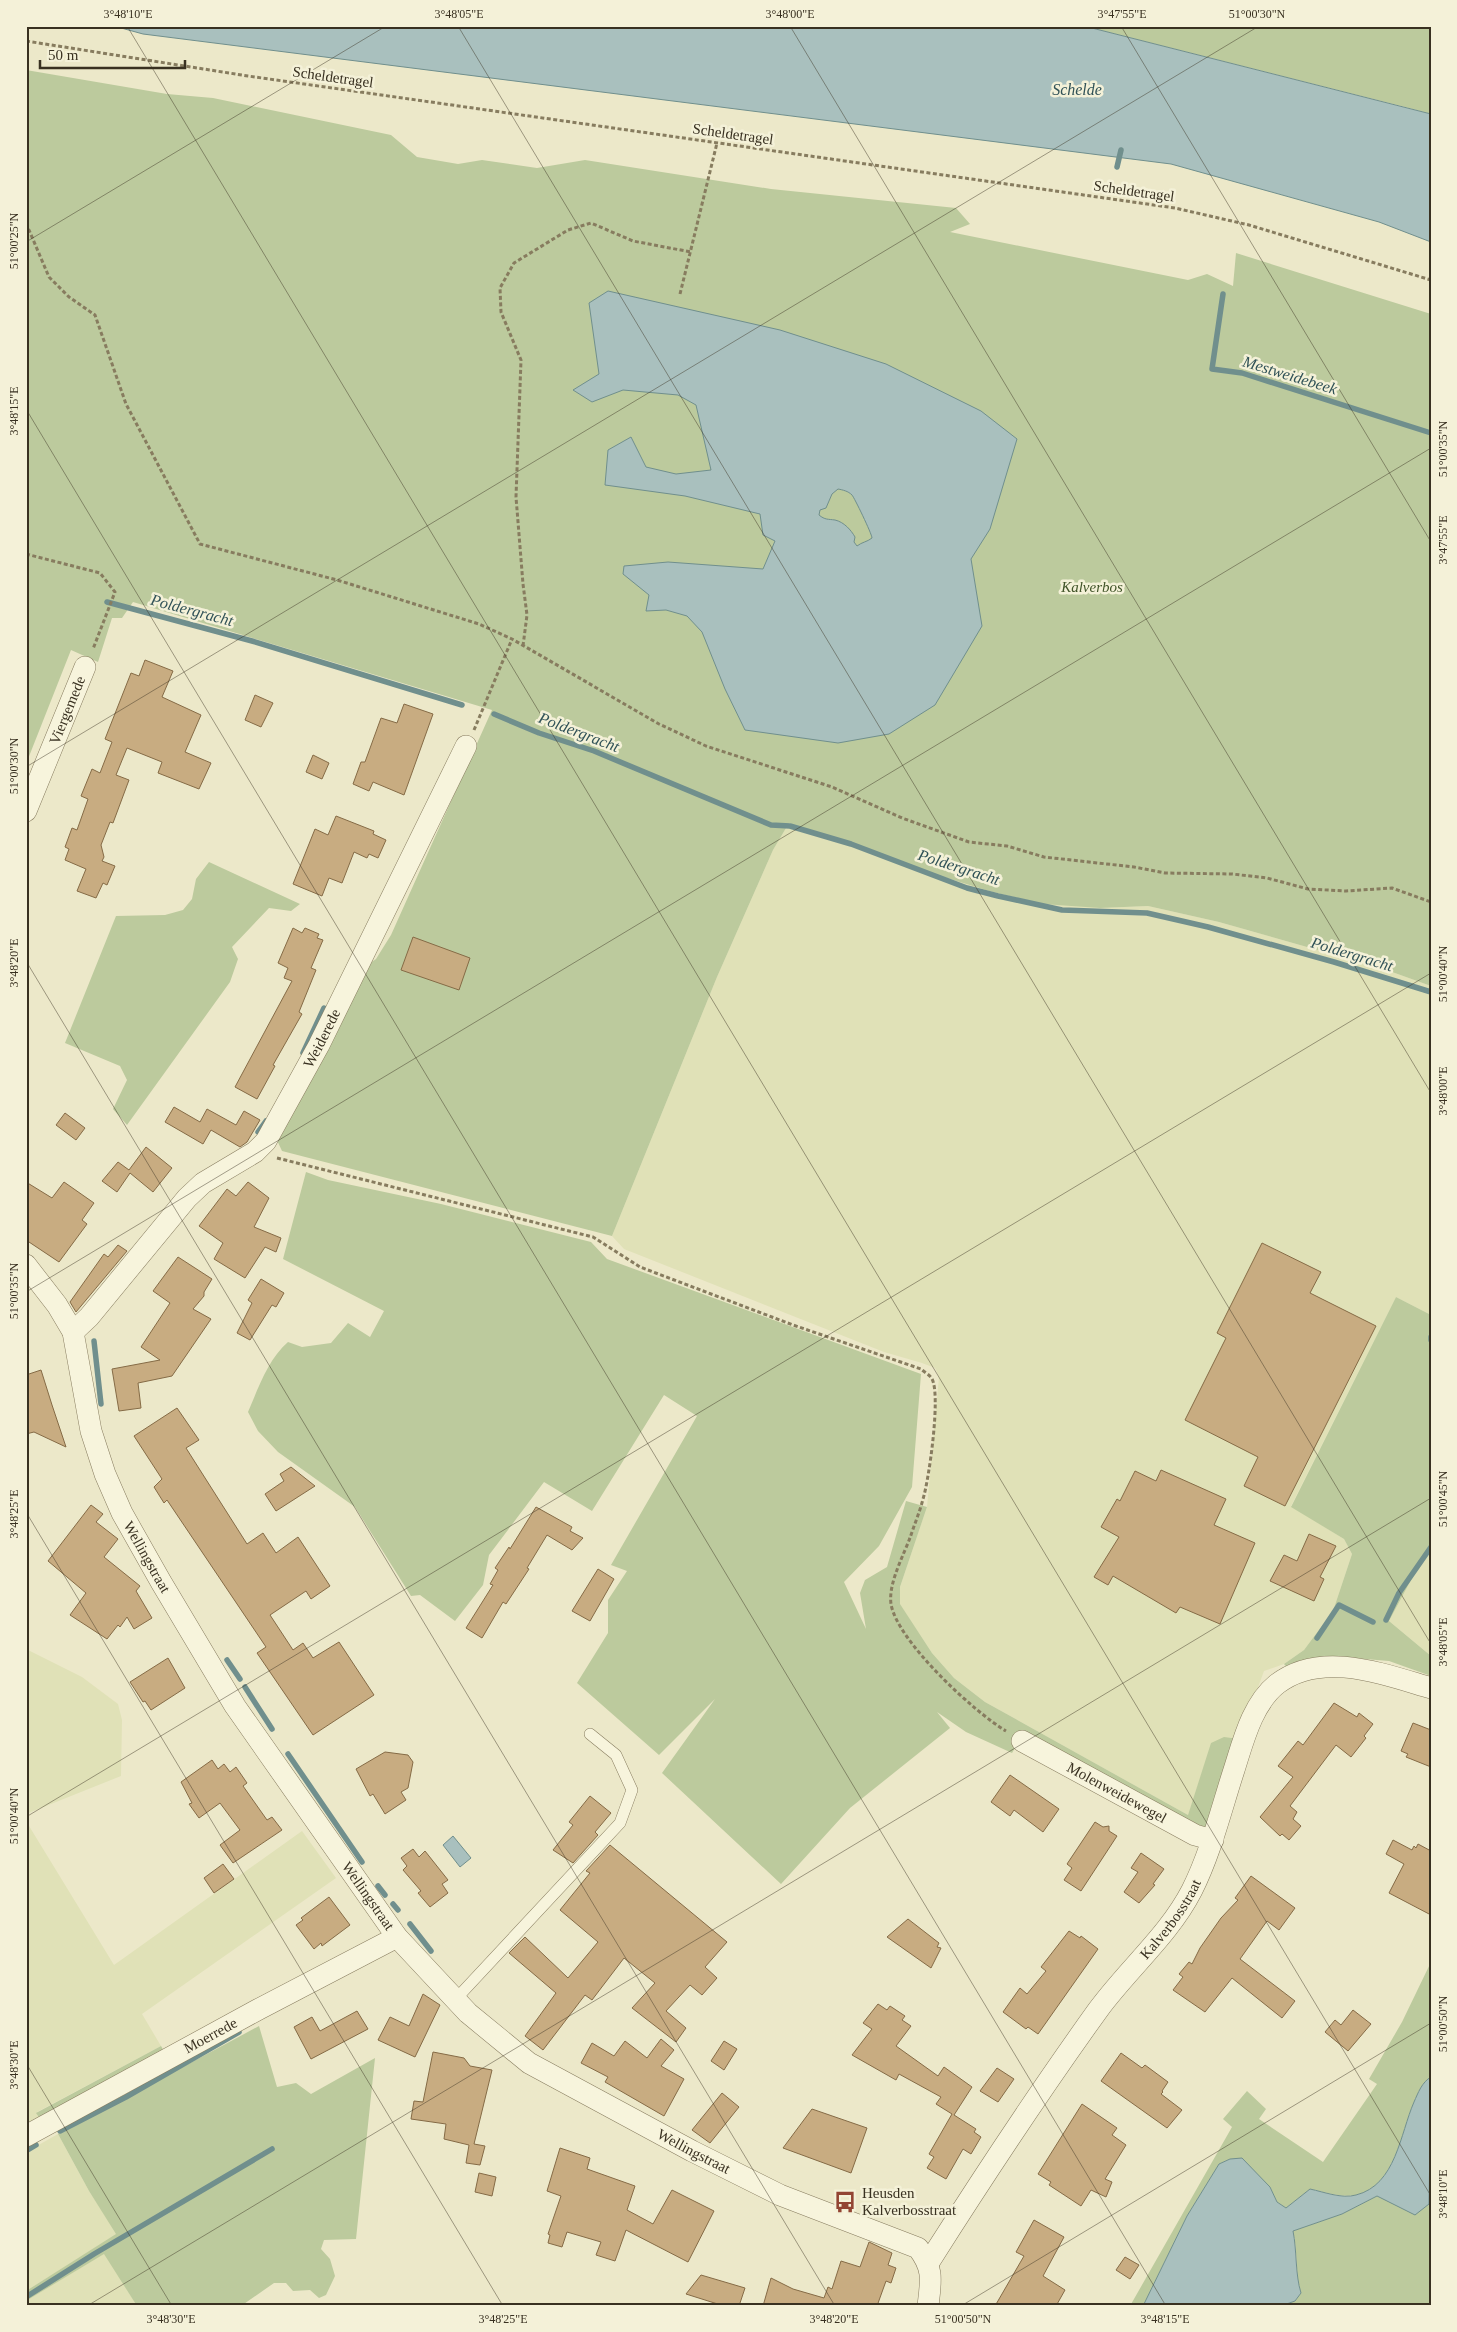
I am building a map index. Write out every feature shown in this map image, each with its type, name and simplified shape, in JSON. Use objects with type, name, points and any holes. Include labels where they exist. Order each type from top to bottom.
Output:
[{"type":"street","name":"Viergemede","points":[[26,811],[86,667]]},
{"type":"street","name":"Weiderede","points":[[73,1332],[94,1311],[187,1198],[203,1183],[255,1152],[266,1141],[319,1045],[466,746]]},
{"type":"street","name":"Wellingstraat","points":[[26,1265],[57,1305],[73,1332],[91,1431],[105,1474],[122,1512],[160,1582],[235,1706],[397,1938],[454,2000],[499,2040],[529,2063],[692,2151],[780,2195],[918,2248],[928,2262]]},
{"type":"street","name":"Kalverbosstraat","points":[[928,2262],[1017,2127],[1100,2008],[1175,1917],[1192,1891],[1213,1840],[1248,1728],[1262,1702],[1275,1686],[1292,1674],[1324,1666],[1358,1668],[1431,1688]]},
{"type":"street","name":"Molenweidewegel","points":[[1022,1741],[1195,1835],[1213,1840]]},
{"type":"street","name":"Moerrede","points":[[26,2136],[259,2009],[397,1938]]},
{"type":"street","points":[[928,2262],[930,2280],[928,2306]]},
{"type":"lane","points":[[454,2000],[620,1823],[632,1790],[616,1756],[590,1734]]},
{"type":"path","name":"Scheldetragel","points":[[26,41],[248,76],[1175,208],[1257,228],[1431,280]]},
{"type":"path","points":[[680,294],[717,143]]},
{"type":"path","points":[[26,223],[49,277],[69,297],[95,315],[126,404],[200,544],[337,580],[479,624],[512,639],[659,724],[706,746],[832,787],[902,818],[969,842],[1007,846],[1044,857],[1134,867],[1165,873],[1232,874],[1267,878],[1308,890],[1346,891],[1392,888],[1431,902]]},
{"type":"path","points":[[523,646],[527,615],[516,497],[521,360],[501,312],[500,288],[514,263],[568,230],[591,223],[633,240],[691,252]]},
{"type":"path","points":[[26,554],[100,573],[115,592],[86,667]]},
{"type":"path","points":[[466,746],[512,639]]},
{"type":"path","points":[[255,1152],[593,1237],[640,1267],[793,1325],[921,1369],[932,1379],[936,1396],[935,1421],[924,1498],[902,1560],[895,1573],[891,1604],[904,1634],[949,1686],[988,1721],[1022,1741]]},
{"type":"green space","points":[[1084,26],[1431,26],[1431,114],[1405,107]]},
{"type":"green space","name":"Kalverbos","points":[[26,70],[167,94],[213,98],[391,135],[417,157],[458,164],[482,160],[537,168],[585,160],[771,189],[956,208],[970,224],[950,232],[1188,280],[1207,274],[1233,286],[1236,253],[1431,314],[1431,986],[1381,968],[1219,922],[1148,906],[1100,908],[1043,904],[989,891],[895,862],[789,823],[773,850],[717,977],[612,1236],[282,1151],[276,1138],[367,965],[376,959],[391,935],[492,710],[133,602],[122,618],[112,618],[98,662],[71,650],[26,764]]},
{"type":"green space","points":[[789,823],[895,862],[989,891],[1100,908],[1148,906],[1219,922],[1381,968],[1431,986],[1431,1315],[1396,1297],[1291,1506],[1344,1539],[1352,1554],[1333,1611],[1304,1650],[1284,1664],[1264,1671],[1239,1739],[1206,1761],[1188,1815],[985,1702],[954,1678],[932,1653],[900,1605],[900,1587],[927,1507],[939,1377],[935,1368],[884,1352],[624,1249],[612,1236],[717,977],[773,850]]},
{"type":"green space","points":[[209,862],[300,904],[291,911],[269,908],[232,947],[238,959],[230,982],[127,1125],[113,1109],[127,1080],[120,1066],[65,1043],[116,916],[165,915],[183,910],[192,899],[196,879]]},
{"type":"green space","points":[[306,1172],[328,1180],[441,1204],[591,1242],[607,1259],[921,1374],[912,1487],[879,1546],[844,1582],[866,1629],[860,1593],[865,1580],[887,1567],[906,1501],[927,1507],[900,1587],[900,1604],[932,1653],[954,1678],[985,1702],[1188,1815],[1211,1743],[1224,1737],[1239,1739],[1210,1830],[1180,1817],[1023,1734],[1012,1753],[966,1732],[937,1712],[950,1728],[850,1808],[781,1884],[662,1773],[715,1699],[659,1755],[577,1683],[608,1633],[608,1600],[627,1571],[611,1565],[697,1416],[664,1395],[592,1511],[544,1482],[489,1555],[483,1585],[455,1621],[420,1595],[411,1596],[355,1507],[278,1452],[258,1431],[248,1412],[269,1366],[288,1342],[302,1347],[331,1343],[348,1323],[370,1337],[384,1311],[283,1259]]},
{"type":"green space","points":[[1396,1297],[1431,1315],[1431,1548],[1425,1554],[1389,1621],[1431,1656],[1431,1676],[1389,1661],[1353,1658],[1288,1669],[1284,1664],[1304,1650],[1333,1611],[1352,1554],[1344,1539],[1291,1507]]},
{"type":"green space","points":[[1431,1548],[1431,1656],[1389,1621],[1425,1554]]},
{"type":"green space","points":[[26,1649],[82,1677],[118,1704],[122,1720],[121,1776],[26,1814]]},
{"type":"green space","points":[[26,1821],[114,1965],[302,1831],[336,1878],[142,2014],[161,2046],[37,2112],[41,2120],[26,2128]]},
{"type":"green space","points":[[1431,1962],[1431,2077],[1419,2091],[1395,2157],[1380,2181],[1369,2189],[1351,2196],[1310,2189],[1286,2208],[1277,2202],[1270,2187],[1230,2159],[1219,2164],[1187,2216],[1143,2306],[1130,2306],[1232,2127],[1223,2119],[1247,2091],[1266,2109],[1259,2119],[1323,2162],[1377,2084],[1369,2079],[1402,2022]]},
{"type":"green space","points":[[259,2026],[277,2087],[296,2083],[311,2094],[375,2058],[356,2239],[324,2240],[321,2249],[330,2259],[335,2276],[326,2295],[319,2298],[310,2290],[293,2291],[286,2283],[274,2283],[241,2306],[137,2306],[104,2254],[26,2301],[26,2291],[116,2234],[89,2191],[58,2134]]},
{"type":"green space","points":[[161,2046],[164,2051],[41,2120],[36,2113]]},
{"type":"green space","points":[[58,2134],[89,2191],[117,2234],[26,2291],[26,2152]]},
{"type":"green space","points":[[1431,2186],[1431,2306],[1281,2306],[1295,2301],[1301,2293],[1293,2231],[1342,2214],[1377,2196],[1429,2204]]},
{"type":"green space","points":[[105,2253],[137,2306],[26,2306],[26,2301]]},
{"type":"water","name":"Schelde","points":[[114,26],[1084,26],[1431,114],[1431,242],[1379,222],[1171,164],[143,34]]},
{"type":"water","points":[[608,291],[780,330],[886,364],[981,411],[1017,439],[990,529],[971,559],[982,626],[935,705],[889,734],[838,743],[745,730],[725,689],[702,632],[687,616],[666,610],[646,611],[649,595],[623,574],[624,566],[668,562],[763,569],[775,541],[763,535],[760,514],[685,496],[605,485],[608,450],[631,437],[646,467],[676,474],[711,470],[696,405],[678,395],[623,390],[592,402],[573,390],[599,374],[589,303]],"holes":[[[838,489],[852,495],[871,535],[872,538],[857,546],[854,542],[855,537],[844,524],[835,520],[825,519],[819,515],[820,510],[826,508],[832,494]]]},
{"type":"water","points":[[453,1836],[471,1858],[460,1867],[443,1845]]},
{"type":"water","points":[[1431,2077],[1429,2204],[1415,2215],[1377,2196],[1342,2214],[1293,2231],[1301,2293],[1295,2301],[1281,2306],[1143,2306],[1187,2216],[1219,2164],[1230,2159],[1242,2158],[1270,2187],[1277,2202],[1286,2208],[1310,2189],[1339,2196],[1356,2195],[1380,2181],[1388,2170],[1395,2157],[1417,2095]]},
{"type":"building","points":[[145,660],[173,671],[162,697],[201,715],[185,752],[211,763],[199,789],[158,773],[162,762],[127,748],[116,775],[129,780],[113,823],[110,822],[101,845],[104,857],[102,861],[115,866],[107,885],[103,883],[96,898],[77,891],[86,869],[65,860],[69,849],[65,847],[72,828],[77,830],[88,799],[81,796],[92,769],[100,773],[112,742],[105,739],[131,673],[139,676]]},
{"type":"building","points":[[255,695],[273,703],[261,727],[245,720]]},
{"type":"building","points":[[404,704],[433,714],[404,795],[373,782],[369,791],[353,784],[361,762],[365,762],[381,718],[397,723]]},
{"type":"building","points":[[313,755],[329,763],[322,779],[306,772]]},
{"type":"building","points":[[336,816],[374,831],[373,834],[386,840],[378,858],[369,854],[367,858],[354,852],[342,883],[329,878],[322,896],[293,884],[315,829],[328,835]]},
{"type":"building","points":[[293,928],[302,933],[305,928],[319,934],[317,938],[323,940],[311,968],[316,970],[299,1012],[302,1014],[273,1065],[275,1066],[257,1099],[235,1087],[292,981],[284,978],[288,968],[278,963]]},
{"type":"building","points":[[413,937],[470,958],[459,990],[401,970]]},
{"type":"building","points":[[174,1107],[200,1122],[207,1109],[236,1125],[244,1111],[260,1120],[247,1142],[240,1147],[211,1130],[203,1144],[165,1122]]},
{"type":"building","points":[[65,1113],[85,1128],[76,1140],[56,1125]]},
{"type":"building","points":[[146,1147],[172,1168],[153,1192],[130,1173],[117,1192],[102,1181],[118,1162],[129,1170]]},
{"type":"building","points":[[26,1182],[52,1198],[64,1182],[94,1203],[82,1220],[87,1224],[59,1262],[26,1240]]},
{"type":"building","points":[[248,1182],[269,1198],[254,1227],[281,1238],[276,1252],[265,1247],[245,1278],[214,1259],[223,1243],[199,1226],[227,1189],[236,1196]]},
{"type":"building","points":[[1262,1243],[1321,1272],[1310,1293],[1376,1326],[1285,1506],[1244,1486],[1258,1457],[1185,1420],[1226,1338],[1217,1333]]},
{"type":"building","points":[[118,1245],[127,1251],[76,1312],[70,1302],[104,1254],[108,1257]]},
{"type":"building","points":[[178,1257],[212,1279],[204,1292],[204,1296],[193,1309],[211,1319],[172,1376],[138,1383],[141,1408],[119,1411],[112,1369],[160,1360],[141,1347],[170,1303],[153,1291]]},
{"type":"building","points":[[261,1279],[284,1293],[276,1307],[272,1305],[250,1340],[237,1333],[252,1303],[248,1300]]},
{"type":"building","points":[[41,1370],[66,1447],[34,1432],[26,1434],[26,1375]]},
{"type":"building","points":[[177,1408],[199,1440],[186,1448],[247,1544],[263,1533],[276,1553],[298,1537],[330,1586],[311,1599],[306,1591],[270,1615],[293,1650],[303,1643],[313,1658],[339,1642],[374,1695],[313,1735],[257,1653],[266,1647],[167,1500],[164,1503],[154,1487],[162,1479],[134,1436]]},
{"type":"building","points":[[291,1467],[315,1486],[276,1511],[265,1494],[284,1481],[280,1474]]},
{"type":"building","points":[[1161,1470],[1226,1499],[1214,1525],[1255,1543],[1220,1624],[1180,1607],[1176,1613],[1113,1576],[1108,1585],[1094,1577],[1119,1537],[1101,1527],[1117,1499],[1120,1501],[1135,1471],[1156,1481]]},
{"type":"building","points":[[91,1505],[103,1514],[96,1522],[118,1539],[104,1557],[140,1586],[136,1591],[152,1618],[134,1629],[127,1617],[120,1627],[118,1625],[107,1639],[70,1615],[86,1593],[48,1561]]},
{"type":"building","points":[[536,1507],[572,1527],[570,1531],[583,1538],[572,1550],[547,1535],[527,1568],[529,1569],[506,1604],[503,1602],[482,1638],[466,1628],[493,1585],[490,1584],[498,1570],[495,1568],[509,1547],[510,1549]]},
{"type":"building","points":[[1309,1534],[1336,1546],[1320,1577],[1324,1579],[1314,1601],[1270,1581],[1284,1555],[1297,1561]]},
{"type":"building","points":[[598,1569],[614,1579],[590,1621],[572,1611]]},
{"type":"building","points":[[168,1658],[185,1688],[151,1710],[145,1701],[143,1702],[130,1682]]},
{"type":"building","points":[[1334,1703],[1357,1717],[1359,1713],[1373,1724],[1364,1736],[1366,1738],[1351,1757],[1336,1745],[1290,1806],[1297,1812],[1293,1819],[1301,1826],[1289,1840],[1282,1834],[1280,1836],[1260,1817],[1293,1777],[1278,1766],[1298,1741],[1303,1745]]},
{"type":"building","points":[[1413,1723],[1431,1730],[1431,1767],[1406,1757],[1408,1754],[1401,1751]]},
{"type":"building","points":[[385,1752],[408,1755],[413,1762],[408,1788],[401,1792],[406,1800],[385,1814],[373,1794],[370,1796],[356,1769]]},
{"type":"building","points":[[212,1760],[218,1769],[224,1764],[230,1772],[236,1767],[247,1783],[243,1786],[267,1820],[272,1817],[282,1830],[233,1863],[220,1845],[240,1830],[220,1803],[199,1818],[189,1804],[192,1803],[181,1782]]},
{"type":"building","points":[[1010,1775],[1059,1809],[1043,1832],[1014,1810],[1010,1816],[991,1802]]},
{"type":"building","points":[[590,1796],[611,1813],[595,1832],[598,1835],[573,1863],[553,1850],[573,1825],[569,1822]]},
{"type":"building","points":[[1095,1822],[1103,1827],[1109,1826],[1109,1831],[1117,1836],[1081,1891],[1064,1880],[1072,1868],[1067,1864]]},
{"type":"building","points":[[1393,1840],[1412,1850],[1418,1844],[1431,1851],[1431,1915],[1389,1893],[1404,1864],[1386,1854]]},
{"type":"building","points":[[610,1845],[727,1942],[705,1967],[717,1978],[702,1995],[690,1985],[666,2011],[686,2028],[676,2042],[632,2008],[655,1983],[624,1958],[592,2000],[585,1995],[543,2050],[525,2036],[556,1993],[509,1953],[525,1937],[568,1978],[598,1942],[560,1910],[590,1873],[586,1871]]},
{"type":"building","points":[[413,1849],[419,1857],[425,1851],[448,1880],[442,1884],[448,1893],[430,1907],[418,1893],[421,1891],[403,1870],[407,1866],[401,1858]]},
{"type":"building","points":[[1141,1853],[1164,1869],[1153,1884],[1155,1885],[1139,1903],[1124,1892],[1138,1872],[1131,1868]]},
{"type":"building","points":[[223,1864],[234,1879],[214,1893],[204,1878]]},
{"type":"building","points":[[1251,1876],[1295,1908],[1279,1930],[1267,1921],[1240,1959],[1295,2001],[1282,2018],[1232,1978],[1205,2012],[1173,1990],[1183,1977],[1179,1974],[1189,1962],[1192,1964],[1200,1948],[1221,1918],[1238,1900],[1235,1898]]},
{"type":"building","points":[[329,1897],[350,1925],[322,1946],[321,1943],[314,1949],[296,1925],[303,1920],[301,1918]]},
{"type":"building","points":[[908,1919],[939,1943],[937,1947],[941,1948],[931,1968],[887,1937]]},
{"type":"building","points":[[1069,1931],[1080,1938],[1081,1936],[1098,1949],[1038,2034],[1028,2027],[1026,2029],[1003,2012],[1020,1988],[1027,1994],[1046,1971],[1041,1967]]},
{"type":"building","points":[[423,1994],[440,2005],[415,2057],[378,2040],[390,2017],[409,2026]]},
{"type":"building","points":[[878,2004],[887,2010],[890,2006],[905,2016],[902,2020],[911,2026],[896,2046],[938,2076],[944,2067],[972,2087],[954,2115],[976,2129],[974,2132],[981,2137],[971,2154],[963,2149],[946,2179],[927,2168],[934,2157],[929,2154],[952,2114],[936,2104],[941,2097],[899,2074],[896,2080],[852,2055],[872,2029],[863,2023]]},
{"type":"building","points":[[1353,2010],[1371,2024],[1348,2051],[1325,2032],[1335,2020],[1341,2025]]},
{"type":"building","points":[[357,2011],[368,2029],[311,2059],[294,2027],[312,2017],[320,2031]]},
{"type":"building","points":[[661,2039],[674,2050],[661,2066],[684,2079],[664,2116],[605,2082],[608,2077],[581,2063],[592,2043],[614,2056],[625,2041],[647,2058]]},
{"type":"building","points":[[724,2041],[737,2049],[724,2070],[711,2061]]},
{"type":"building","points":[[433,2052],[464,2058],[470,2066],[492,2070],[474,2144],[485,2146],[480,2165],[466,2163],[469,2145],[444,2139],[446,2124],[411,2119],[414,2101],[423,2102]]},
{"type":"building","points":[[1121,2053],[1142,2068],[1145,2065],[1168,2082],[1161,2094],[1182,2110],[1167,2128],[1101,2081]]},
{"type":"building","points":[[997,2068],[1014,2079],[998,2102],[980,2091]]},
{"type":"building","points":[[722,2093],[739,2107],[710,2143],[692,2130]]},
{"type":"building","points":[[1082,2104],[1117,2128],[1112,2135],[1126,2145],[1105,2179],[1112,2182],[1106,2197],[1091,2190],[1081,2206],[1049,2185],[1051,2182],[1038,2174]]},
{"type":"building","points":[[812,2109],[867,2128],[851,2173],[783,2148]]},
{"type":"building","points":[[560,2148],[590,2158],[587,2169],[635,2186],[627,2210],[653,2224],[672,2190],[714,2211],[688,2262],[626,2230],[615,2261],[596,2255],[601,2242],[567,2232],[562,2247],[548,2243],[550,2235],[548,2234],[561,2196],[547,2191]]},
{"type":"building","points":[[479,2173],[496,2177],[492,2196],[475,2192]]},
{"type":"building","points":[[1034,2220],[1064,2237],[1043,2276],[1065,2290],[1056,2306],[995,2306],[1024,2256],[1016,2252]]},
{"type":"building","points":[[869,2242],[892,2253],[888,2265],[896,2268],[891,2283],[886,2281],[877,2306],[763,2306],[771,2278],[793,2289],[824,2298],[828,2287],[832,2289],[841,2261],[860,2267]]},
{"type":"building","points":[[1125,2257],[1139,2265],[1130,2279],[1116,2270]]},
{"type":"building","points":[[701,2275],[745,2288],[739,2306],[724,2306],[686,2294]]},
{"type":"waterway","name":"Mestweidebeek","points":[[1117,167],[1121,150]]},
{"type":"waterway","name":"Mestweidebeek","points":[[1223,294],[1212,369],[1242,373],[1431,433]]},
{"type":"waterway","name":"Poldergracht","points":[[107,602],[252,641],[462,705]]},
{"type":"waterway","name":"Poldergracht","points":[[494,714],[539,733],[594,751],[771,825],[790,826],[851,844],[967,888],[1062,910],[1147,913],[1208,927],[1334,962],[1431,992]]},
{"type":"waterway","points":[[303,1053],[324,1008]]},
{"type":"waterway","points":[[258,1132],[266,1121]]},
{"type":"waterway","points":[[94,1341],[101,1404]]},
{"type":"waterway","name":"Mestweidebeek","points":[[1386,1620],[1399,1593],[1431,1547]]},
{"type":"waterway","name":"Mestweidebeek","points":[[1317,1638],[1339,1605],[1373,1622]]},
{"type":"waterway","points":[[227,1660],[240,1679]]},
{"type":"waterway","points":[[245,1687],[272,1729]]},
{"type":"waterway","points":[[288,1754],[362,1862]]},
{"type":"waterway","points":[[378,1886],[385,1895]]},
{"type":"waterway","points":[[393,1904],[398,1910]]},
{"type":"waterway","points":[[410,1924],[431,1951]]},
{"type":"waterway","points":[[60,2131],[126,2097],[239,2032]]},
{"type":"waterway","points":[[26,2151],[36,2145]]},
{"type":"waterway","points":[[26,2297],[94,2254],[272,2149]]},
{"type":"place","name":"Heusden Kalverbosstraat","points":[[845,2202]]}]
